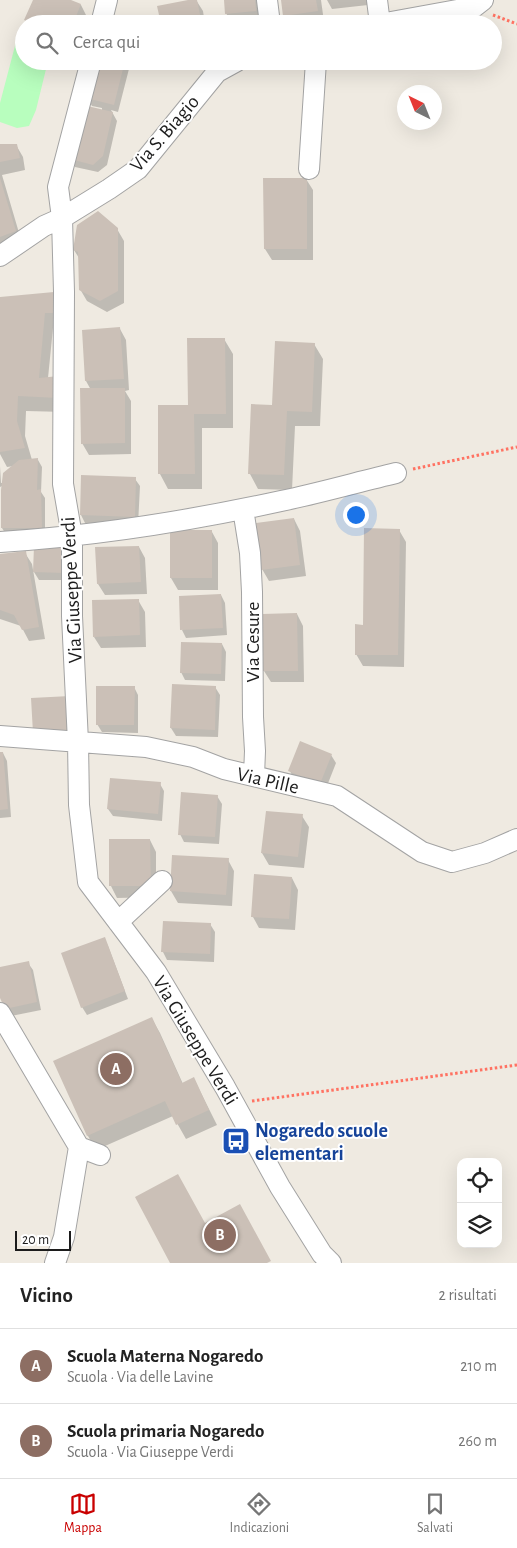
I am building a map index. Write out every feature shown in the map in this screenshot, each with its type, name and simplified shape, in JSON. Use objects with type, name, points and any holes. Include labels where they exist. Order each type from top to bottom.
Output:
[{"type":"street","points":[[103,15],[107,0]]},
{"type":"street","points":[[267,0],[269,15]]},
{"type":"street","points":[[377,0],[379,15]]},
{"type":"street","points":[[416,15],[459,4],[474,6],[483,0]]},
{"type":"street","name":"Via Giuseppe Verdi","points":[[89,70],[58,187],[62,218],[64,292],[63,484],[72,536],[72,616],[79,805],[88,882],[156,972],[234,1103],[280,1187],[322,1254],[331,1263]]},
{"type":"street","name":"Via S. Biagio","points":[[0,256],[44,226],[62,218],[109,190],[138,169],[217,72],[221,70]]},
{"type":"street","points":[[309,169],[315,70]]},
{"type":"street","points":[[0,542],[104,533],[162,525],[282,501],[396,473]]},
{"type":"street","name":"Via Cesure","points":[[243,509],[250,553],[252,592],[254,776]]},
{"type":"street","name":"Via Pille","points":[[0,736],[146,747],[193,757],[224,769],[337,796],[422,852],[452,862],[485,853],[517,838]]},
{"type":"street","points":[[118,922],[162,881]]},
{"type":"street","points":[[0,1013],[79,1146],[100,1154]]},
{"type":"street","points":[[55,1263],[64,1237],[79,1146]]},
{"type":"path","points":[[396,473],[517,446]]},
{"type":"path","points":[[234,1103],[517,1065]]},
{"type":"green space","points":[[15,46],[15,70],[46,70],[36,110],[29,126],[17,128],[0,122],[0,103]]},
{"type":"building","points":[[33,0],[71,0],[81,4],[77,15],[26,15]]},
{"type":"building","points":[[197,0],[200,15],[159,15],[157,6]]},
{"type":"building","points":[[224,0],[255,0],[256,11],[225,14]]},
{"type":"building","points":[[281,0],[316,0],[318,11],[283,15]]},
{"type":"building","points":[[93,70],[123,70],[114,105],[86,98]]},
{"type":"building","points":[[83,105],[113,112],[103,156],[93,165],[70,159]]},
{"type":"building","points":[[0,144],[17,144],[20,158],[0,162]]},
{"type":"building","points":[[0,178],[16,231],[0,237]]},
{"type":"building","points":[[263,178],[307,178],[307,249],[264,249]]},
{"type":"building","points":[[98,211],[118,228],[118,291],[100,301],[79,290],[78,252],[73,250],[77,225]]},
{"type":"building","points":[[54,292],[54,313],[45,313],[39,378],[59,376],[58,398],[18,396],[17,421],[25,448],[0,452],[0,297]]},
{"type":"building","points":[[120,327],[124,379],[85,381],[82,330]]},
{"type":"building","points":[[187,338],[225,338],[226,414],[194,414],[195,474],[158,474],[158,405],[188,405]]},
{"type":"building","points":[[275,341],[315,343],[312,412],[287,411],[284,475],[248,474],[251,404],[272,405]]},
{"type":"building","points":[[80,388],[125,388],[125,443],[81,444]]},
{"type":"building","points":[[38,458],[37,490],[41,489],[42,528],[1,528],[3,473],[19,460]]},
{"type":"building","points":[[81,475],[136,477],[135,517],[80,515]]},
{"type":"building","points":[[294,518],[300,565],[261,570],[256,523]]},
{"type":"building","points":[[364,528],[400,529],[398,655],[355,655],[355,624],[363,625]]},
{"type":"building","points":[[170,530],[212,530],[212,578],[170,578]]},
{"type":"building","points":[[34,546],[64,546],[64,573],[33,572]]},
{"type":"building","points":[[139,546],[141,582],[97,584],[95,547]]},
{"type":"building","points":[[26,551],[39,627],[22,630],[14,615],[0,610],[0,554]]},
{"type":"building","points":[[221,594],[223,628],[180,630],[179,596]]},
{"type":"building","points":[[139,599],[140,635],[93,637],[92,600]]},
{"type":"building","points":[[297,613],[298,671],[263,671],[262,614]]},
{"type":"building","points":[[181,642],[222,643],[221,674],[180,673]]},
{"type":"building","points":[[172,684],[216,686],[215,730],[170,728]]},
{"type":"building","points":[[96,686],[135,686],[134,725],[96,725]]},
{"type":"building","points":[[70,696],[72,731],[33,733],[31,698]]},
{"type":"building","points":[[300,741],[332,754],[320,784],[288,771]]},
{"type":"building","points":[[0,752],[3,752],[8,809],[0,810]]},
{"type":"building","points":[[110,778],[161,782],[158,814],[107,809]]},
{"type":"building","points":[[181,792],[218,795],[215,837],[178,835]]},
{"type":"building","points":[[266,811],[303,814],[298,857],[261,853]]},
{"type":"building","points":[[109,839],[150,839],[151,886],[109,886]]},
{"type":"building","points":[[172,855],[229,858],[226,895],[170,891]]},
{"type":"building","points":[[254,874],[292,877],[289,919],[251,917]]},
{"type":"building","points":[[163,921],[211,923],[210,954],[161,952]]},
{"type":"building","points":[[105,937],[125,991],[81,1008],[61,953]]},
{"type":"building","points":[[29,961],[37,1002],[5,1009],[0,998],[0,967]]},
{"type":"building","points":[[152,1017],[182,1083],[194,1077],[209,1110],[176,1125],[165,1101],[87,1136],[53,1061]]},
{"type":"building","points":[[178,1174],[205,1223],[240,1204],[271,1261],[267,1263],[170,1263],[135,1197]]},
{"type":"place","name":"Scuola Materna Nogaredo","points":[[116,1069]]},
{"type":"place","name":"Nogaredo scuole elementari","points":[[236,1141]]},
{"type":"place","name":"Scuola primaria Nogaredo","points":[[220,1235]]}]
